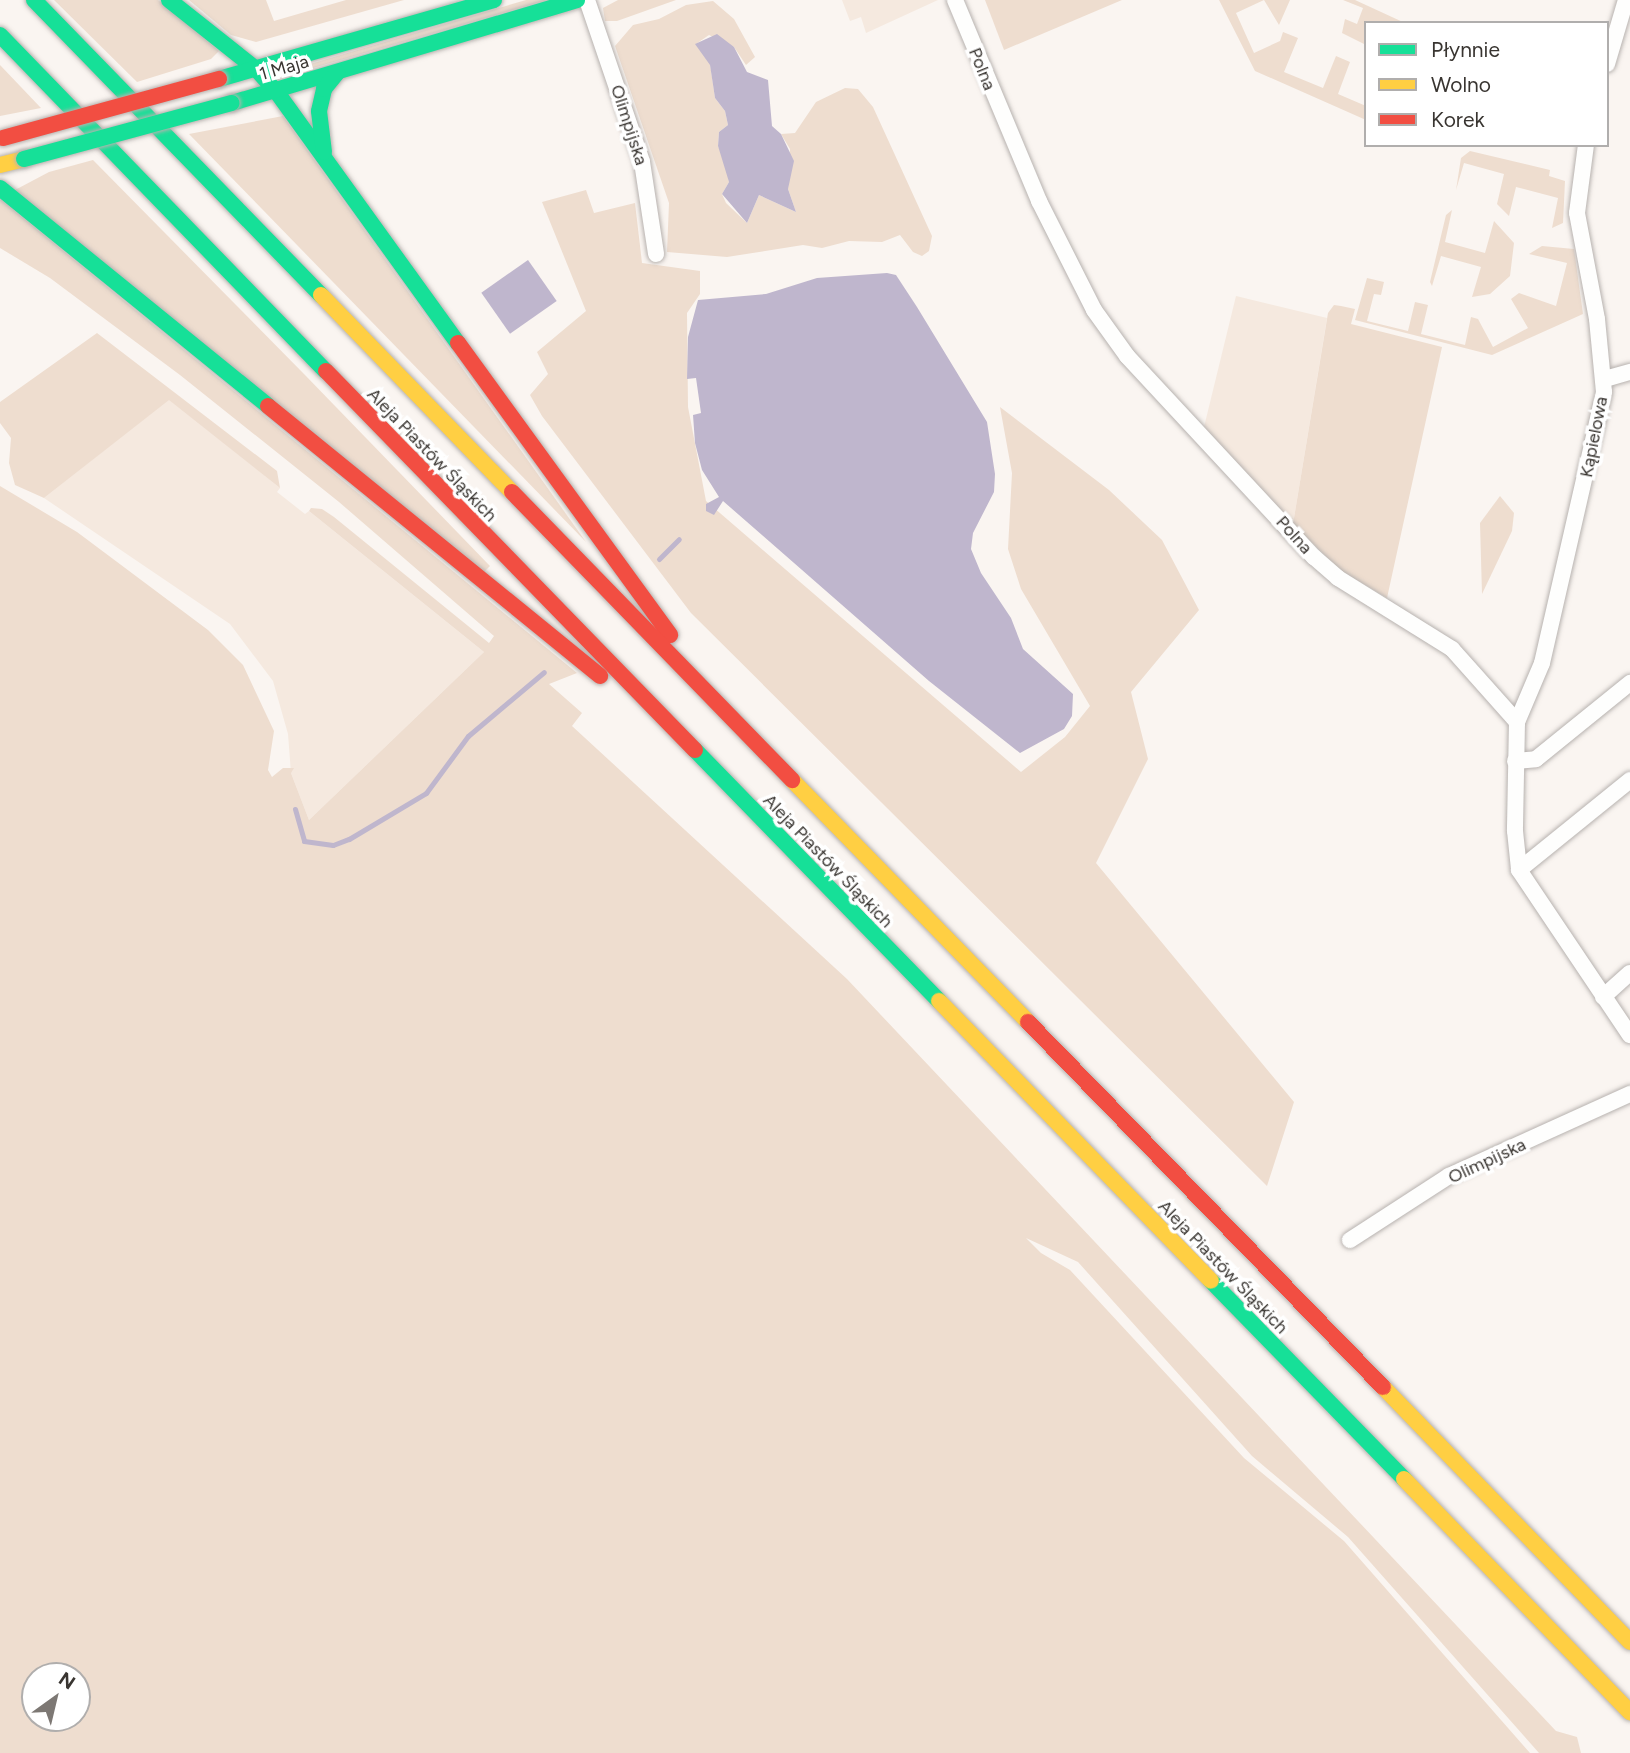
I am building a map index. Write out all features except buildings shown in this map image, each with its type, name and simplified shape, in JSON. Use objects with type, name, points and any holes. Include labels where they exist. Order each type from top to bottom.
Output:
[{"type":"main road","name":"Aleja Piastów Śląskich","points":[[34,0],[1630,1642]]},
{"type":"main road","points":[[169,0],[256,69],[276,91],[727,714]]},
{"type":"main road","name":"1 Maja","points":[[2,139],[256,69],[445,7],[494,0]]},
{"type":"main road","name":"1 Maja","points":[[0,165],[276,91],[576,0]]},
{"type":"main road","name":"Aleja Piastów Śląskich","points":[[0,35],[1630,1712]]},
{"type":"main road","points":[[324,155],[319,111],[324,89],[337,73]]},
{"type":"main road","points":[[0,188],[697,754]]},
{"type":"street","name":"Olimpijska","points":[[587,0],[642,162],[656,254]]},
{"type":"street","name":"Polna","points":[[956,0],[1045,212],[1094,310],[1127,356],[1314,557],[1338,578],[1452,649],[1517,722]]},
{"type":"street","points":[[1609,57],[1626,0]]},
{"type":"street","name":"Kąpielowa","points":[[1517,722],[1542,663],[1605,379],[1577,213],[1586,147]]},
{"type":"street","points":[[1605,379],[1630,372]]},
{"type":"street","points":[[1515,761],[1536,759],[1630,683]]},
{"type":"street","points":[[1517,722],[1515,761],[1519,870],[1630,1035]]},
{"type":"street","points":[[1519,870],[1630,780]]},
{"type":"street","points":[[1603,997],[1630,973]]},
{"type":"street","name":"Olimpijska","points":[[1350,1240],[1449,1176],[1630,1094]]},
{"type":"shaded area","points":[[54,0],[158,0],[219,51],[211,59],[137,82]]},
{"type":"shaded area","points":[[189,0],[266,0],[274,21],[346,0],[404,0],[256,42],[231,35]]},
{"type":"shaded area","points":[[526,0],[547,0],[306,70],[307,65]]},
{"type":"shaded area","points":[[618,0],[676,0],[617,21],[605,21],[603,8]]},
{"type":"shaded area","points":[[842,0],[938,0],[866,33],[861,17],[850,21]]},
{"type":"shaded area","points":[[985,0],[1122,0],[1004,50]]},
{"type":"shaded area","points":[[1219,0],[1264,0],[1236,13],[1254,53],[1280,41],[1283,32],[1298,38],[1284,72],[1323,88],[1336,56],[1350,62],[1338,94],[1364,105],[1364,119],[1255,71]]},
{"type":"shaded area","points":[[1264,0],[1290,0],[1279,25]]},
{"type":"shaded area","points":[[1343,0],[1355,0],[1401,21],[1364,21],[1364,44],[1342,33],[1345,19],[1357,24],[1363,8]]},
{"type":"shaded area","points":[[713,1],[734,19],[755,57],[746,65],[734,47],[709,35],[696,44],[710,64],[715,98],[725,111],[728,125],[719,132],[718,146],[727,166],[729,182],[722,194],[726,203],[747,223],[759,195],[796,212],[788,189],[790,149],[781,134],[795,133],[816,102],[845,88],[858,89],[873,107],[932,236],[929,251],[922,256],[913,252],[900,235],[882,242],[849,241],[822,248],[803,245],[727,257],[667,252],[669,203],[615,46],[633,25],[659,19],[686,5]]},
{"type":"shaded area","points":[[717,34],[734,47],[747,72],[768,80],[772,126],[781,134],[794,161],[788,189],[796,212],[759,195],[747,223],[722,194],[729,182],[718,146],[719,132],[728,125],[725,111],[715,98],[710,65],[695,44]]},
{"type":"shaded area","points":[[0,65],[41,108],[0,116]]},
{"type":"shaded area","points":[[283,116],[586,542],[189,134]]},
{"type":"shaded area","points":[[1470,151],[1550,170],[1549,176],[1565,181],[1563,223],[1552,228],[1558,198],[1516,187],[1509,216],[1497,204],[1504,174],[1464,163],[1456,190],[1461,158]]},
{"type":"shaded area","points":[[93,160],[490,566],[484,572],[15,190],[49,172]]},
{"type":"shaded area","points":[[586,190],[594,213],[635,203],[642,263],[700,271],[700,294],[687,313],[688,407],[706,501],[1021,772],[1065,737],[1090,706],[1021,589],[1008,549],[1012,473],[1000,407],[1109,490],[1162,540],[1199,610],[1131,692],[1148,759],[1096,863],[1294,1102],[1267,1186],[691,613],[542,416],[530,395],[548,374],[537,352],[586,311],[542,202]]},
{"type":"shaded area","points":[[0,199],[577,673],[549,684],[582,713],[572,726],[847,979],[1556,1731],[1577,1737],[1581,1753],[1539,1753],[1348,1537],[1252,1456],[1078,1262],[1026,1238],[1041,1253],[1070,1270],[1244,1458],[1344,1541],[1530,1753],[0,1753],[0,486],[77,532],[208,630],[243,665],[274,731],[268,770],[272,777],[283,768],[294,768],[291,773],[309,820],[484,652],[309,511],[311,508],[322,509],[334,517],[489,643],[494,636],[339,502],[180,375],[50,278],[0,248]]},
{"type":"shaded area","points":[[1452,210],[1445,242],[1485,253],[1494,221],[1514,243],[1510,276],[1490,294],[1472,297],[1481,267],[1441,256],[1432,286],[1430,282],[1446,215]]},
{"type":"shaded area","points":[[1542,246],[1574,249],[1583,314],[1492,355],[1355,320],[1367,278],[1384,282],[1381,295],[1374,294],[1367,321],[1408,331],[1415,302],[1428,305],[1421,334],[1465,345],[1471,317],[1478,319],[1493,347],[1528,328],[1511,299],[1519,293],[1556,306],[1567,263],[1529,254]]},
{"type":"shaded area","points":[[528,260],[557,301],[510,334],[481,293]]},
{"type":"shaded area","points":[[887,273],[896,275],[987,422],[995,474],[994,492],[973,533],[971,549],[981,573],[1011,618],[1023,649],[1073,694],[1072,716],[1064,729],[1020,753],[929,681],[723,501],[714,515],[706,511],[706,504],[719,497],[702,470],[695,443],[693,415],[701,413],[696,378],[687,379],[688,337],[698,300],[766,294],[817,278]]},
{"type":"shaded area","points":[[1236,296],[1327,318],[1293,524],[1204,427]]},
{"type":"shaded area","points":[[1334,305],[1355,309],[1351,324],[1442,347],[1387,598],[1340,570],[1293,524],[1328,313]]},
{"type":"shaded area","points":[[97,333],[277,471],[280,488],[169,400],[44,498],[15,485],[9,463],[11,438],[0,423],[0,402]]},
{"type":"shaded area","points":[[169,399],[280,488],[277,492],[305,514],[309,511],[484,652],[309,820],[291,773],[288,734],[273,681],[230,624],[44,498]]},
{"type":"shaded area","points":[[1500,496],[1514,513],[1512,531],[1482,594],[1480,523]]},
{"type":"waterway","points":[[659,559],[679,539]]},
{"type":"waterway","points":[[295,809],[304,841],[333,845],[349,839],[426,793],[468,736],[544,672]]},
{"type":"traffic: fast","points":[[34,0],[321,295]]},
{"type":"traffic: fast","points":[[169,0],[256,69],[276,91],[458,343]]},
{"type":"traffic: fast","points":[[219,79],[494,0]]},
{"type":"traffic: fast","points":[[232,103],[577,0]]},
{"type":"traffic: fast","points":[[0,35],[326,371]]},
{"type":"traffic: fast","points":[[324,152],[319,111],[324,89],[337,73]]},
{"type":"traffic: fast","points":[[24,159],[232,103]]},
{"type":"traffic: fast","points":[[0,188],[268,406]]},
{"type":"traffic: fast","points":[[695,750],[939,1001]]},
{"type":"traffic: fast","points":[[1211,1281],[1404,1479]]},
{"type":"traffic: slow","points":[[0,165],[24,159]]},
{"type":"traffic: slow","points":[[321,295],[512,492]]},
{"type":"traffic: slow","points":[[792,780],[1028,1022]]},
{"type":"traffic: slow","points":[[939,1001],[1211,1281]]},
{"type":"traffic: slow","points":[[1383,1387],[1630,1642]]},
{"type":"traffic: slow","points":[[1404,1479],[1630,1712]]},
{"type":"traffic: jam","points":[[3,138],[219,79]]},
{"type":"traffic: jam","points":[[458,343],[670,635]]},
{"type":"traffic: jam","points":[[326,371],[695,750]]},
{"type":"traffic: jam","points":[[268,406],[600,676]]},
{"type":"traffic: jam","points":[[512,492],[792,780]]},
{"type":"traffic: jam","points":[[1028,1022],[1383,1387]]}]
